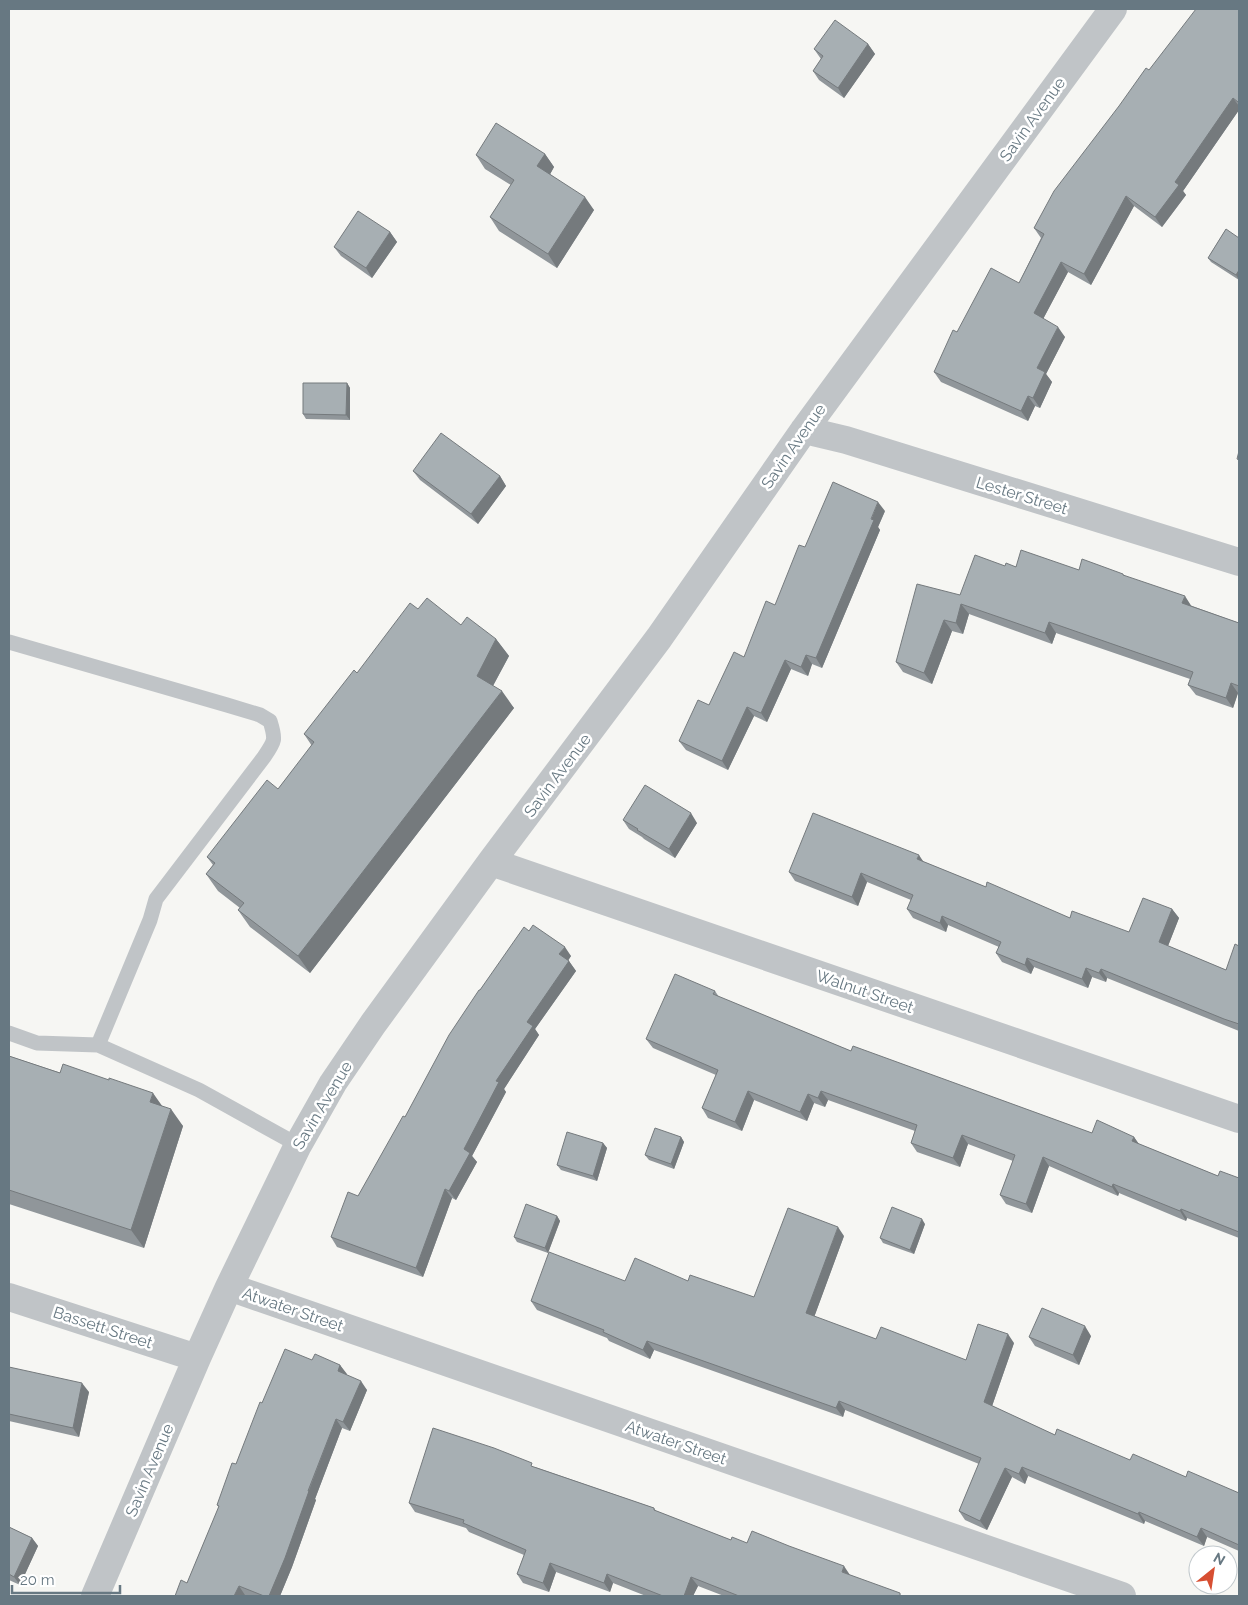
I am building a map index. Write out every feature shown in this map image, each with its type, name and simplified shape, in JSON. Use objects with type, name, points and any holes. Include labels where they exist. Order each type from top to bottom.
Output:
[{"type":"street","name":"Savin Avenue","points":[[95,1596],[229,1287],[298,1145],[333,1083],[491,862],[659,638],[804,430],[1113,9]]},
{"type":"street","name":"Lester Street","points":[[804,430],[846,440],[1239,562]]},
{"type":"street","name":"Walnut Street","points":[[491,862],[1239,1119]]},
{"type":"street","name":"Atwater Street","points":[[229,1287],[1122,1596]]},
{"type":"street","name":"Bassett Street","points":[[9,1297],[197,1358]]},
{"type":"lane","points":[[9,642],[260,715],[270,721],[274,733],[273,743],[264,757],[156,899],[150,920],[98,1045]]},
{"type":"lane","points":[[9,1033],[37,1043],[98,1045],[199,1090],[298,1145]]},
{"type":"building","points":[[1196,9],[1239,9],[1239,100],[1238,102],[1233,98],[1175,182],[1179,185],[1155,217],[1126,196],[1084,274],[1061,262],[1034,313],[1058,327],[1037,368],[1045,372],[1033,398],[1028,396],[1021,411],[934,372],[953,330],[957,332],[991,268],[1019,283],[1044,234],[1034,228],[1054,191],[1146,68],[1149,70]]},
{"type":"building","points":[[835,20],[868,44],[838,88],[813,71],[823,56],[814,49]]},
{"type":"building","points":[[496,123],[545,154],[537,166],[585,197],[548,254],[490,217],[514,180],[476,155]]},
{"type":"building","points":[[358,211],[390,232],[366,268],[334,247]]},
{"type":"building","points":[[1226,229],[1239,238],[1239,270],[1236,275],[1208,258]]},
{"type":"building","points":[[303,383],[347,383],[346,415],[303,414]]},
{"type":"building","points":[[441,433],[500,476],[471,514],[413,471]]},
{"type":"building","points":[[833,482],[878,502],[871,519],[874,520],[816,658],[806,655],[801,667],[785,660],[761,713],[747,707],[722,761],[679,741],[698,700],[709,705],[734,652],[744,657],[766,601],[775,605],[799,545],[805,547]]},
{"type":"building","points":[[1021,550],[1079,570],[1082,559],[1185,596],[1182,603],[1239,623],[1239,686],[1231,683],[1226,698],[1188,685],[1193,672],[1049,622],[1045,633],[961,604],[956,623],[944,620],[924,673],[896,662],[917,584],[960,595],[975,555],[1005,566],[1006,563],[1016,567]]},
{"type":"building","points":[[427,598],[461,625],[467,617],[496,639],[477,676],[502,691],[298,956],[238,910],[244,903],[206,874],[215,863],[207,857],[267,780],[278,789],[314,742],[304,734],[354,670],[357,673],[410,603],[418,609]]},
{"type":"building","points":[[645,785],[691,813],[669,849],[623,820]]},
{"type":"building","points":[[813,813],[919,855],[917,859],[986,887],[987,882],[1070,918],[1072,911],[1129,932],[1143,898],[1172,909],[1159,942],[1226,970],[1235,944],[1239,946],[1239,1024],[1101,969],[1099,973],[1086,968],[1082,979],[1027,958],[1025,965],[996,953],[1001,942],[942,916],[940,923],[907,909],[913,895],[861,873],[852,897],[789,872]]},
{"type":"building","points":[[533,925],[565,947],[559,954],[569,961],[527,1022],[533,1026],[496,1081],[499,1082],[464,1149],[470,1153],[449,1191],[445,1189],[416,1268],[331,1237],[348,1192],[358,1196],[403,1116],[405,1117],[449,1035],[524,927],[529,931]]},
{"type":"building","points":[[675,974],[715,991],[713,994],[851,1051],[853,1046],[1092,1133],[1097,1120],[1134,1137],[1132,1141],[1218,1176],[1220,1171],[1239,1178],[1239,1232],[1113,1184],[1112,1187],[1043,1157],[1026,1204],[1000,1195],[1015,1155],[962,1135],[953,1158],[911,1143],[917,1125],[821,1091],[818,1098],[808,1094],[800,1112],[748,1091],[735,1122],[702,1108],[718,1070],[646,1039]]},
{"type":"building","points":[[9,1056],[60,1073],[63,1064],[109,1080],[109,1078],[153,1093],[150,1102],[171,1109],[131,1230],[9,1190]]},
{"type":"building","points":[[655,1128],[681,1137],[671,1164],[645,1155]]},
{"type":"building","points":[[567,1132],[603,1143],[593,1176],[557,1165]]},
{"type":"building","points":[[526,1204],[557,1216],[545,1248],[514,1237]]},
{"type":"building","points":[[892,1207],[922,1219],[910,1250],[880,1238]]},
{"type":"building","points":[[788,1208],[838,1227],[806,1313],[876,1339],[881,1327],[966,1360],[978,1324],[1008,1334],[984,1402],[1055,1435],[1057,1429],[1130,1460],[1133,1454],[1186,1477],[1188,1471],[1239,1493],[1239,1545],[1201,1528],[1197,1537],[1139,1512],[1138,1514],[1022,1467],[1019,1474],[1005,1468],[980,1521],[959,1511],[981,1458],[839,1401],[836,1408],[647,1341],[643,1350],[603,1332],[604,1330],[531,1301],[549,1252],[625,1281],[635,1258],[688,1281],[690,1275],[754,1297]]},
{"type":"building","points":[[1042,1308],[1085,1326],[1073,1355],[1029,1337]]},
{"type":"building","points":[[285,1349],[312,1360],[315,1354],[340,1365],[338,1371],[361,1381],[343,1422],[336,1419],[285,1558],[269,1596],[264,1596],[239,1586],[234,1596],[175,1596],[181,1580],[187,1583],[219,1506],[217,1505],[232,1463],[236,1464],[260,1402],[262,1403]]},
{"type":"building","points":[[9,1367],[82,1383],[73,1428],[9,1414]]},
{"type":"building","points":[[433,1428],[494,1448],[532,1463],[531,1466],[654,1508],[654,1510],[731,1540],[732,1537],[747,1543],[752,1531],[844,1566],[842,1572],[900,1593],[902,1596],[739,1596],[691,1577],[684,1596],[663,1596],[607,1574],[604,1583],[550,1563],[543,1583],[517,1574],[526,1550],[463,1523],[464,1520],[409,1503]]},
{"type":"building","points":[[9,1527],[32,1538],[14,1577],[9,1574]]}]
